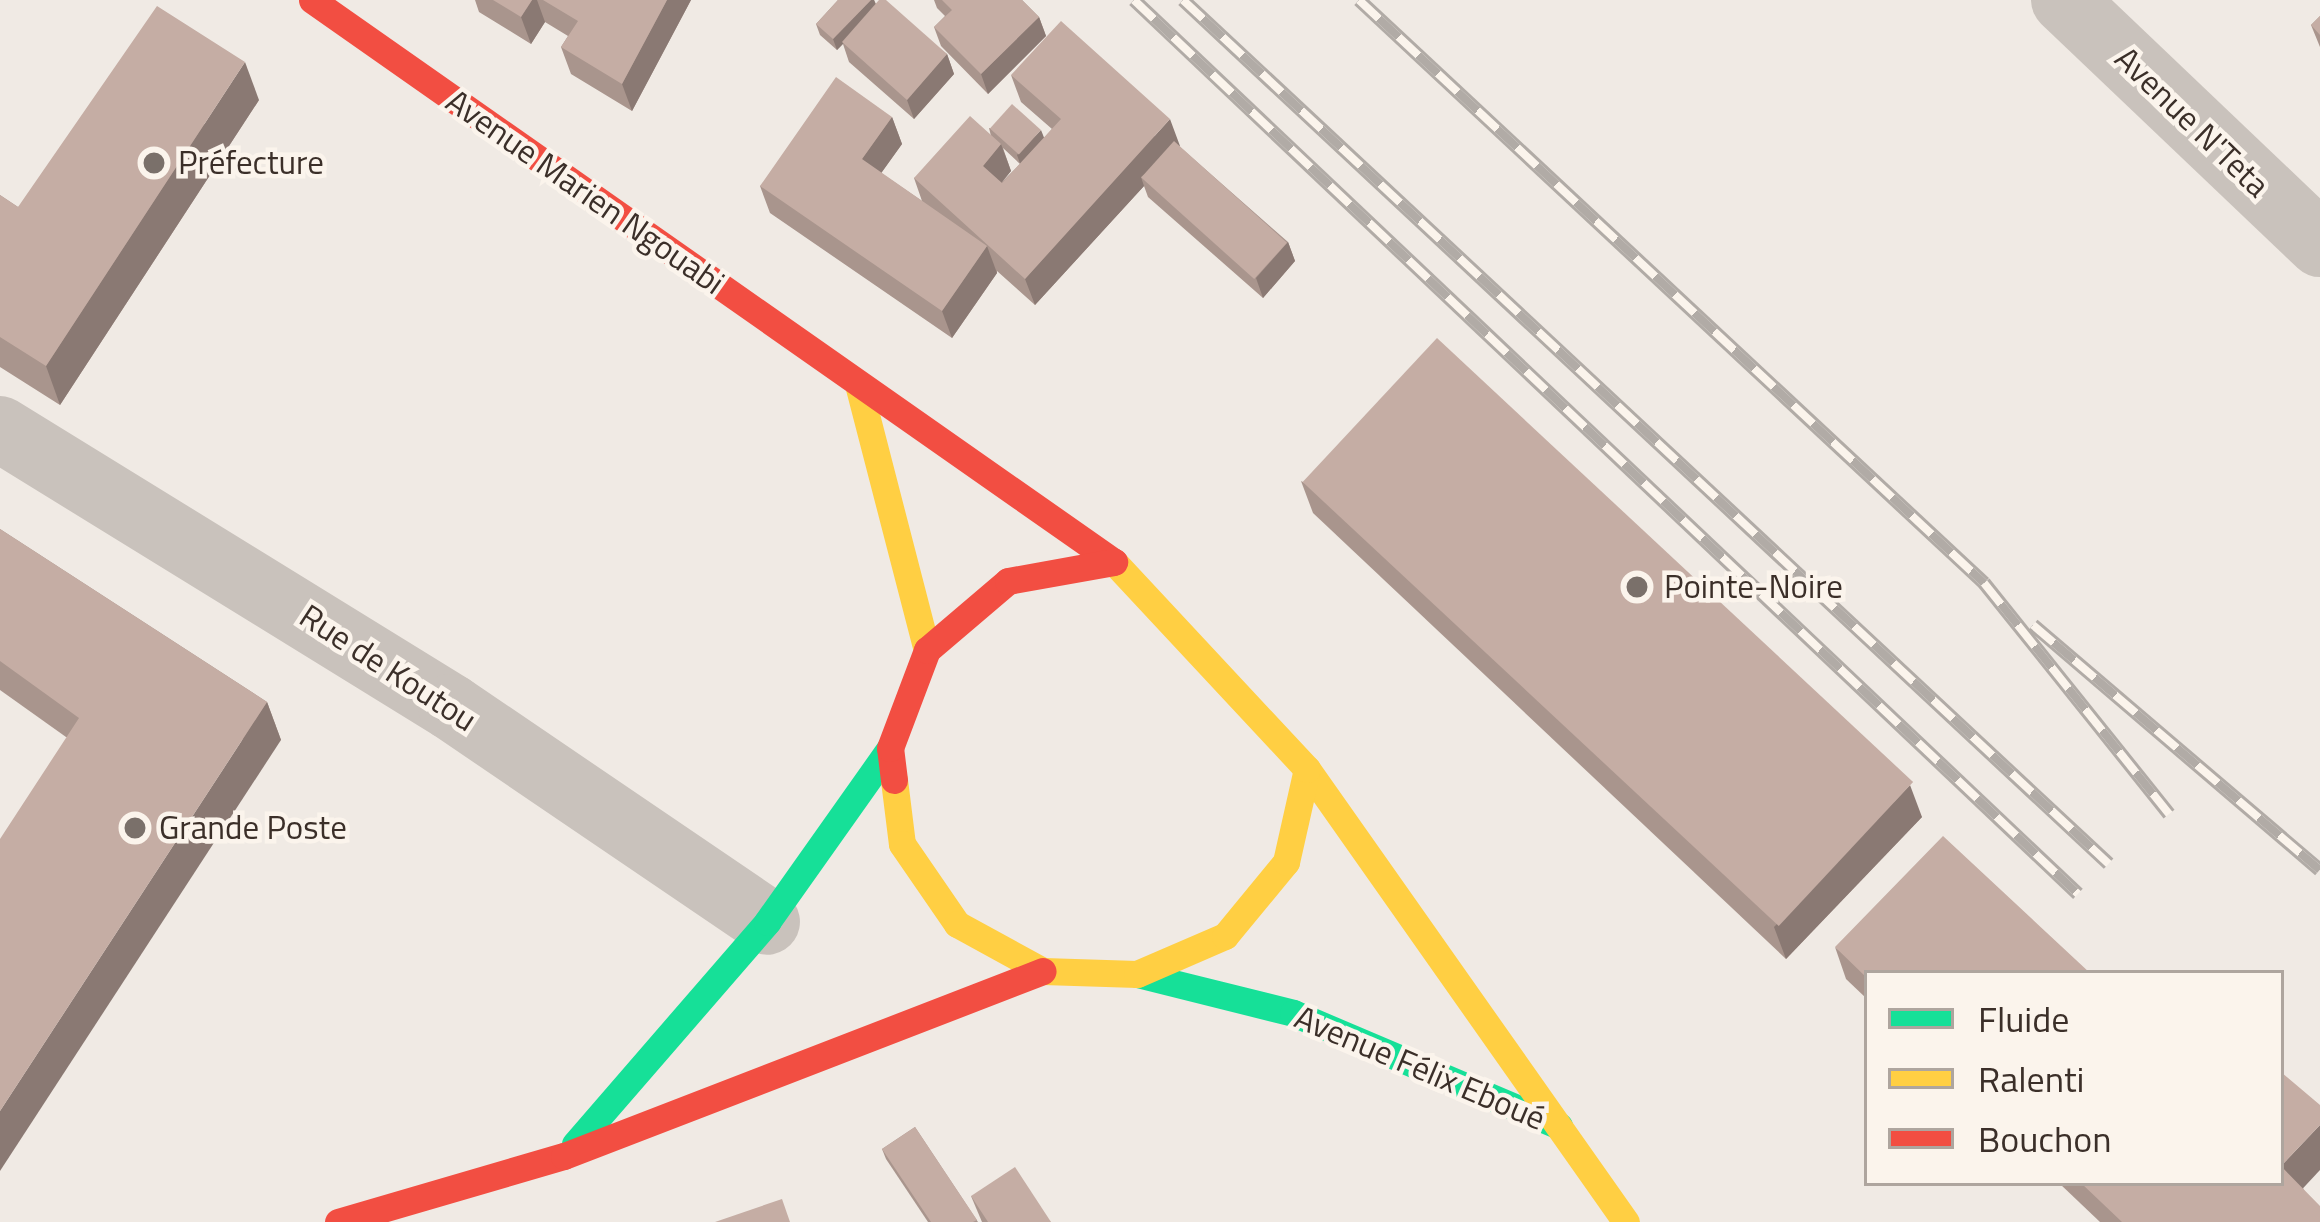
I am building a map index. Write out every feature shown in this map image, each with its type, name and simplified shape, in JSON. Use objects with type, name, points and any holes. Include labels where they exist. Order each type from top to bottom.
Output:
[{"type":"main road","name":"Avenue Marien Ngouabi","points":[[312,0],[1114,562]]},
{"type":"main road","points":[[858,384],[927,650]]},
{"type":"main road","points":[[338,1222],[565,1156],[1043,971],[1137,974],[1225,936],[1286,862],[1307,769],[1114,562],[1008,581],[927,650],[890,748],[767,922],[565,1156]]},
{"type":"main road","points":[[890,748],[902,844],[957,924],[1043,971]]},
{"type":"main road","name":"Avenue Félix Eboué","points":[[1307,769],[1626,1222]]},
{"type":"main road","name":"Avenue Félix Eboué","points":[[1137,974],[1293,1013],[1563,1127]]},
{"type":"street","name":"Avenue N'Teta","points":[[2064,0],[2320,244]]},
{"type":"street","name":"Rue de Koutou","points":[[0,429],[451,706],[767,922]]},
{"type":"building","points":[[493,0],[532,0],[521,17]]},
{"type":"building","points":[[543,0],[667,0],[622,84],[561,47],[578,21]]},
{"type":"building","points":[[838,0],[871,0],[833,39],[816,24]]},
{"type":"building","points":[[879,0],[886,0],[947,54],[907,100],[842,42]]},
{"type":"building","points":[[942,0],[1022,0],[1039,17],[981,74],[934,27],[952,10]]},
{"type":"building","name":"Préfecture","points":[[157,6],[245,62],[46,366],[0,337],[0,195],[18,207]]},
{"type":"building","points":[[1061,21],[1170,119],[1025,279],[914,178],[970,116],[1001,144],[983,166],[1002,183],[1061,119],[1011,75]]},
{"type":"building","points":[[836,77],[892,117],[862,159],[987,246],[942,311],[760,186]]},
{"type":"building","points":[[1012,104],[1041,130],[1019,155],[990,129]]},
{"type":"building","points":[[1174,141],[1287,243],[1254,279],[1141,177]]},
{"type":"building","points":[[1437,338],[1913,782],[1779,926],[1303,482]]},
{"type":"building","name":"Grande Poste","points":[[0,529],[267,702],[0,1111],[0,839],[79,718],[0,661]]},
{"type":"building","points":[[1943,836],[2087,970],[1864,970],[1864,975],[1835,947]]},
{"type":"building","points":[[2284,1075],[2320,1105],[2320,1125],[2284,1163]]},
{"type":"building","points":[[915,1127],[977,1220],[931,1222],[882,1149]]},
{"type":"building","points":[[1015,1167],[1051,1222],[988,1222],[971,1196]]},
{"type":"building","points":[[2284,1169],[2320,1206],[2320,1222],[2122,1222],[2084,1186],[2284,1186]]},
{"type":"building","points":[[782,1199],[790,1222],[715,1222]]},
{"type":"railway","points":[[1134,0],[2078,894]]},
{"type":"railway","points":[[1183,0],[2109,864]]},
{"type":"railway","points":[[1359,0],[1984,583],[2169,814]]},
{"type":"railway","points":[[2033,625],[2320,870]]},
{"type":"traffic: fast","points":[[575,1144],[767,922],[890,748]]},
{"type":"traffic: fast","points":[[1137,974],[1293,1013],[1559,1126]]},
{"type":"traffic: slow","points":[[858,384],[927,650]]},
{"type":"traffic: slow","points":[[894,780],[902,844],[957,924],[1043,971],[1137,974],[1225,936],[1286,862],[1307,769],[1114,562]]},
{"type":"traffic: slow","points":[[1307,769],[1626,1222]]},
{"type":"traffic: jam","points":[[312,0],[1114,562]]},
{"type":"traffic: jam","points":[[894,780],[890,748],[927,650],[1008,581],[1114,562]]},
{"type":"traffic: jam","points":[[338,1222],[564,1156],[1043,971]]},
{"type":"place","name":"Préfecture","points":[[154,163]]},
{"type":"place","name":"Pointe-Noire","points":[[1637,587]]},
{"type":"place","name":"Grande Poste","points":[[135,828]]}]
